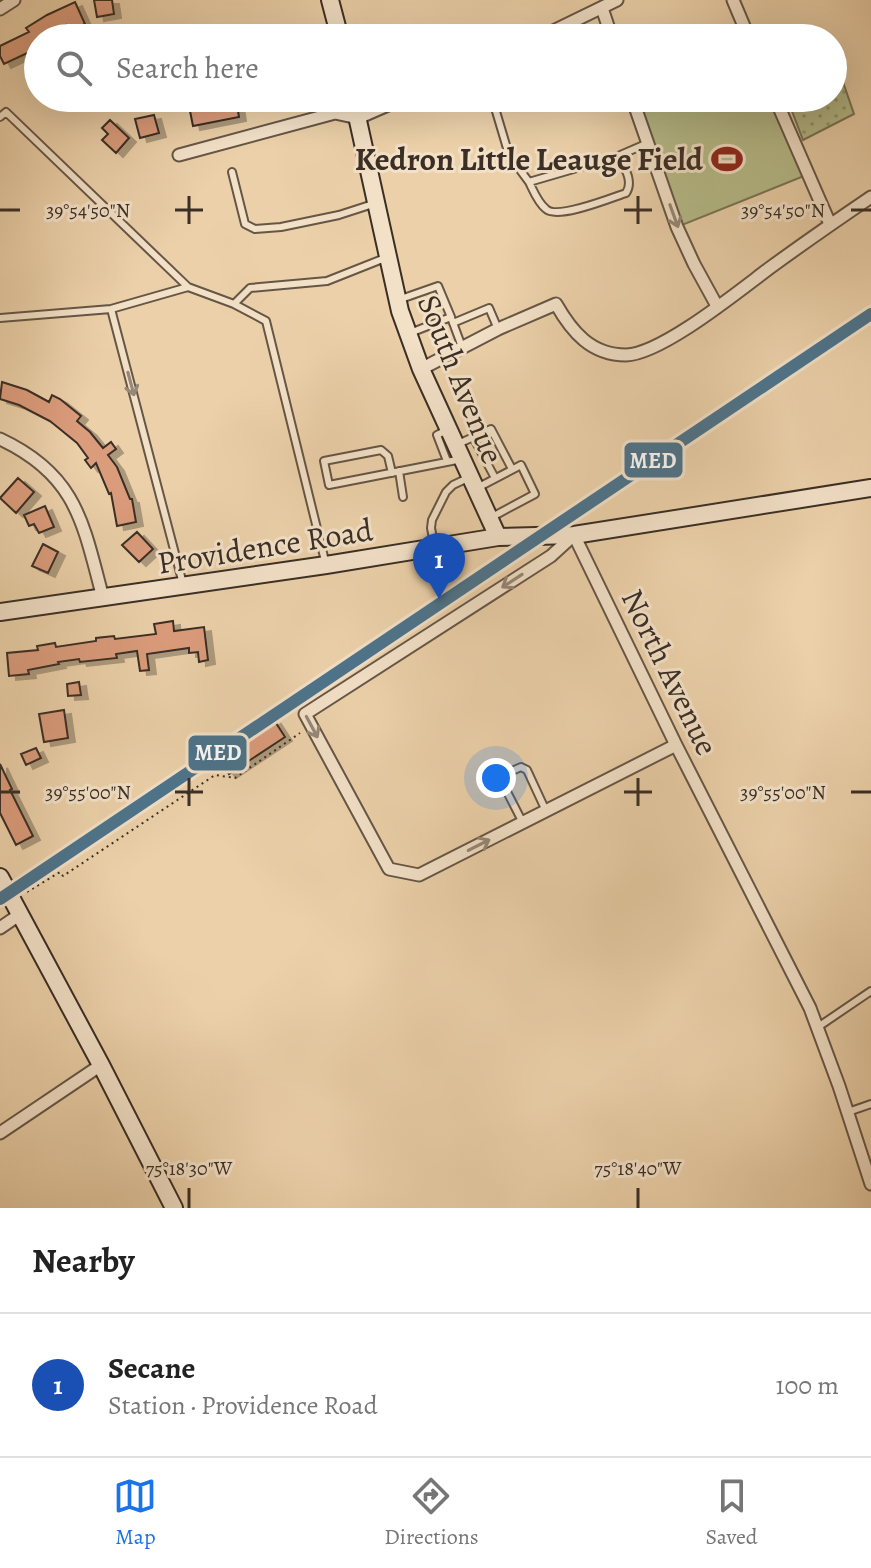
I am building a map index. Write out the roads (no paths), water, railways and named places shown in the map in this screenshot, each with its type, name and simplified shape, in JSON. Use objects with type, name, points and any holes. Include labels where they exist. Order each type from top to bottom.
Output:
[{"type":"street","points":[[330,0],[336,24]]},
{"type":"street","points":[[568,24],[617,0]]},
{"type":"street","points":[[733,0],[743,24]]},
{"type":"street","points":[[602,8],[607,24]]},
{"type":"street","name":"South Avenue","points":[[356,112],[408,334],[453,449],[498,537]]},
{"type":"street","points":[[179,155],[335,113],[358,118],[372,112]]},
{"type":"street","points":[[637,112],[677,227],[717,306]]},
{"type":"street","points":[[781,112],[830,224]]},
{"type":"street","points":[[421,369],[498,329],[556,304],[569,326],[587,343],[624,355],[638,353],[667,341],[871,197]]},
{"type":"street","points":[[0,439],[22,449],[51,472],[69,496],[83,524],[103,598]]},
{"type":"street","name":"Providence Road","points":[[0,612],[498,537],[574,535],[871,488]]},
{"type":"street","points":[[574,535],[551,556],[305,714],[389,869],[419,875],[676,745]]},
{"type":"street","name":"North Avenue","points":[[574,535],[676,745],[810,1008],[871,1184]]},
{"type":"street","points":[[0,877],[174,1208]]},
{"type":"street","points":[[0,928],[19,915]]},
{"type":"street","points":[[0,1133],[101,1065]]},
{"type":"lane","points":[[0,117],[6,112],[188,287],[234,304],[266,321],[326,565]]},
{"type":"lane","points":[[496,112],[509,155],[549,212],[562,213],[626,193],[630,184],[618,156]]},
{"type":"lane","points":[[529,182],[618,156],[648,143]]},
{"type":"lane","points":[[232,172],[245,224],[255,229],[339,215],[377,203]]},
{"type":"lane","points":[[234,304],[250,288],[327,281],[388,256]]},
{"type":"lane","points":[[398,300],[438,286],[462,347]]},
{"type":"lane","points":[[0,318],[111,309],[188,287]]},
{"type":"lane","points":[[408,334],[489,308],[498,329]]},
{"type":"lane","points":[[111,309],[184,586]]},
{"type":"lane","points":[[403,497],[395,472],[388,456],[381,450],[324,461],[329,485],[395,472],[453,449],[491,429],[512,469]]},
{"type":"lane","points":[[473,437],[495,478]]},
{"type":"lane","points":[[435,548],[431,524],[449,488],[495,478],[521,465],[535,494],[489,519]]},
{"type":"lane","points":[[523,823],[502,782],[503,775],[521,767],[527,770],[546,811]]},
{"type":"lane","points":[[818,1027],[871,991]]},
{"type":"lane","points":[[848,1112],[871,1104]]},
{"type":"place","name":"Kedron Little Leauge Field","points":[[727,159]]},
{"type":"place","name":"Secane","points":[[439,599]]}]
